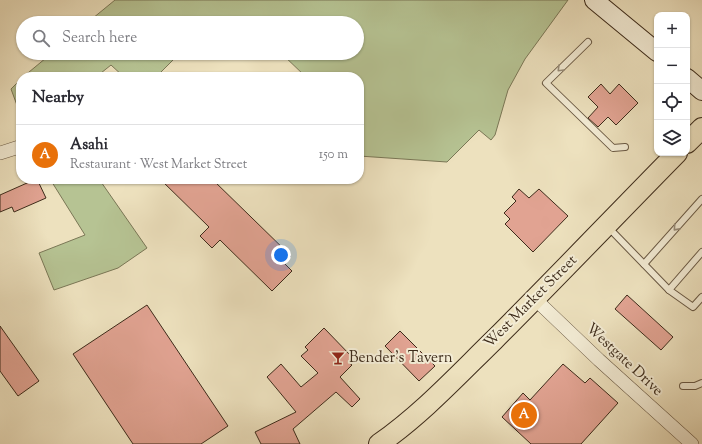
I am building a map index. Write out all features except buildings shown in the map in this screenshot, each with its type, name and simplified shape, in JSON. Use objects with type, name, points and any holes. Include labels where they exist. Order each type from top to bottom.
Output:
[{"type":"main road","name":"West Market Street","points":[[379,444],[410,421],[430,403],[535,300],[674,156]]},
{"type":"street","points":[[594,0],[654,50]]},
{"type":"street","points":[[690,81],[702,91]]},
{"type":"street","points":[[0,153],[16,148]]},
{"type":"street","name":"Westgate Drive","points":[[535,300],[692,444]]},
{"type":"lane","points":[[588,42],[546,83],[613,148],[625,147]]},
{"type":"lane","points":[[644,264],[702,199]]},
{"type":"lane","points":[[607,226],[669,290],[693,307],[702,297]]},
{"type":"lane","points":[[669,290],[702,252]]},
{"type":"lane","points":[[683,386],[695,386],[702,383]]},
{"type":"green space","points":[[115,0],[568,0],[525,59],[508,90],[495,135],[491,140],[479,130],[447,162],[364,156],[364,72],[301,72],[288,60],[364,60],[364,16],[96,16]]},
{"type":"green space","points":[[44,60],[173,60],[161,72],[119,72],[111,65],[102,72],[29,72]]},
{"type":"green space","points":[[16,84],[16,102],[11,89]]},
{"type":"green space","points":[[53,184],[102,184],[147,248],[118,268],[54,290],[39,253],[85,235]]},
{"type":"place","name":"Bender's Tavern","points":[[338,358]]},
{"type":"place","name":"Asahi","points":[[524,415]]}]
